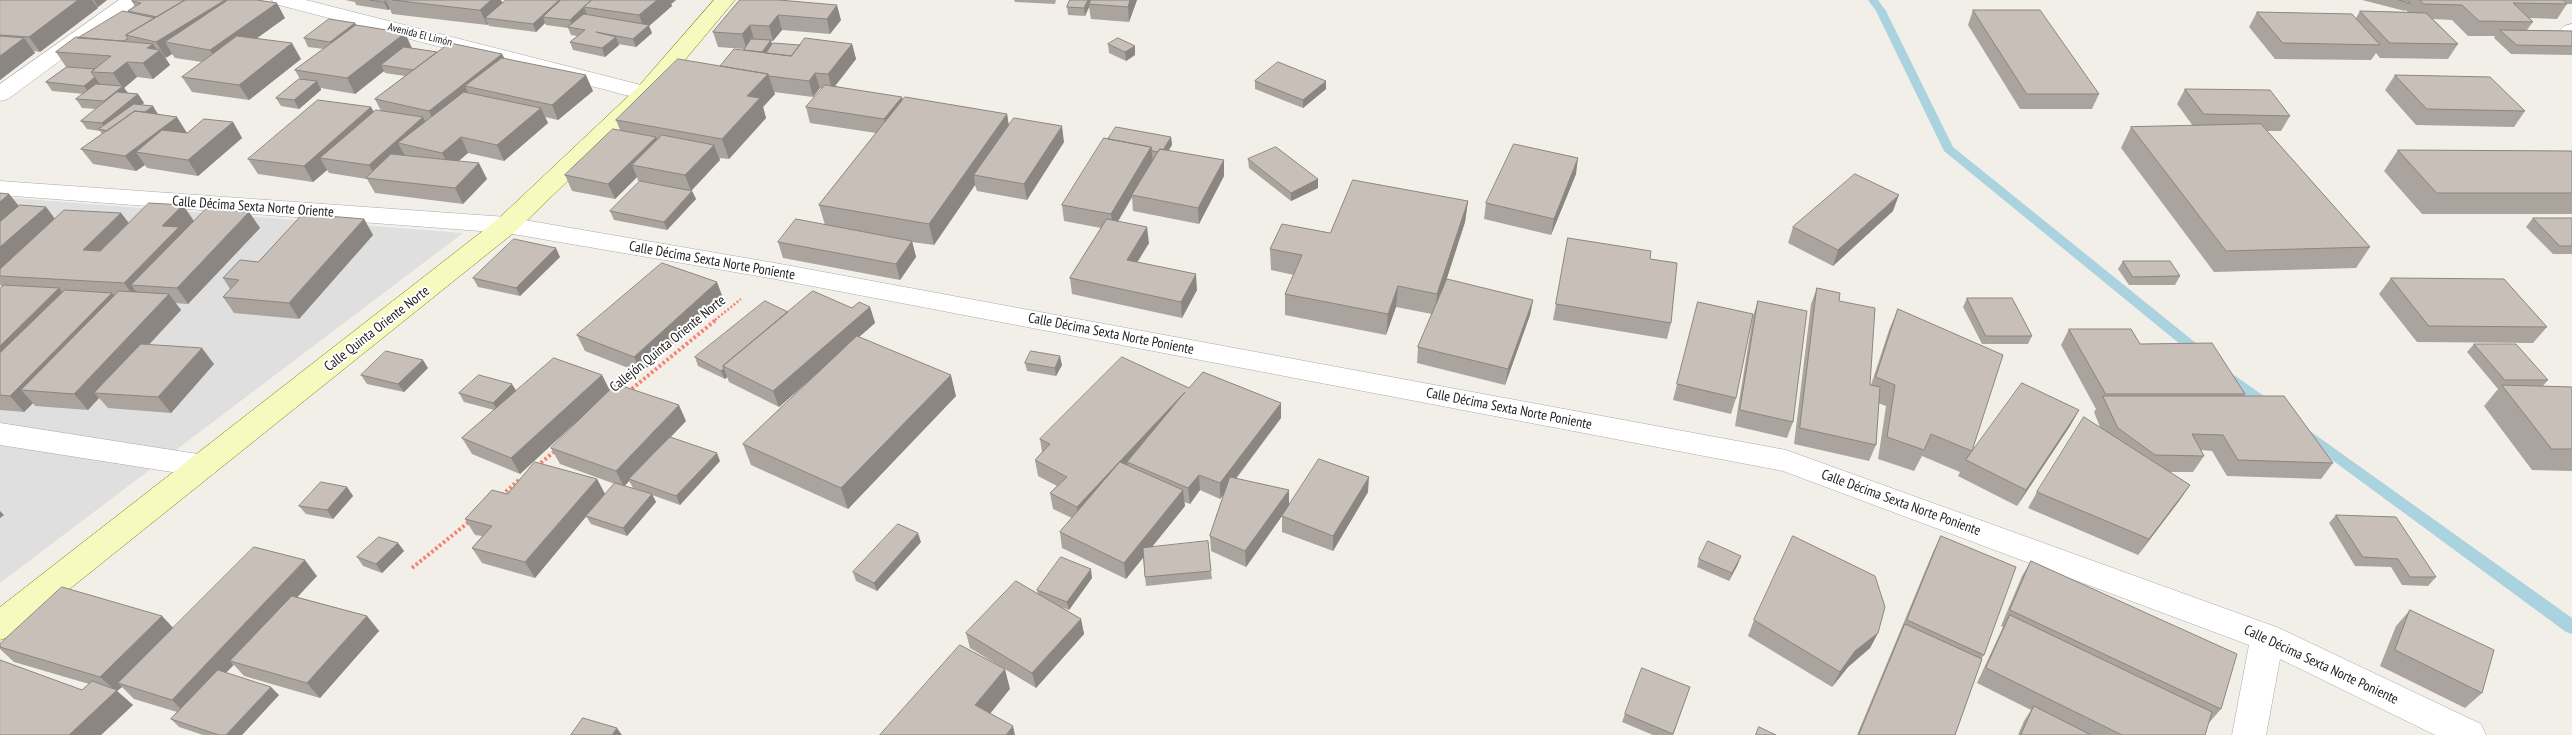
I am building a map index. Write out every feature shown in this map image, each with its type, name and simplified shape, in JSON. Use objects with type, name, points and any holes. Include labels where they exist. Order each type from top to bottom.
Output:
[{"type":"street","points":[[0,94],[132,0]]},
{"type":"street","name":"Avenida El Limón","points":[[282,0],[646,93]]},
{"type":"street","name":"Calle Quinta Oriente Norte","points":[[0,626],[507,225],[646,93],[725,0]]},
{"type":"street","name":"Calle Décima Sexta Norte Oriente","points":[[0,188],[507,225]]},
{"type":"street","name":"Calle Décima Sexta Norte Poniente","points":[[507,225],[775,271],[1786,461],[2267,638],[2469,735]]},
{"type":"street","points":[[0,434],[204,466]]},
{"type":"street","points":[[2249,735],[2267,638]]},
{"type":"path","name":"Callejón Quinta Oriente Norte","points":[[621,397],[775,271]]},
{"type":"path","points":[[536,467],[559,448]]},
{"type":"path","points":[[497,498],[528,473]]},
{"type":"path","points":[[412,568],[474,517]]},
{"type":"shaded area","points":[[0,197],[463,233],[0,583]]},
{"type":"building","points":[[0,0],[78,0],[29,37],[0,35]]},
{"type":"building","points":[[185,0],[157,17],[128,11],[141,3],[132,1]]},
{"type":"building","points":[[185,0],[225,0],[156,42],[126,35]]},
{"type":"building","points":[[228,0],[257,0],[277,3],[210,50],[165,42]]},
{"type":"building","points":[[370,0],[385,0],[386,1],[384,2]]},
{"type":"building","points":[[393,0],[491,0],[480,10]]},
{"type":"building","points":[[506,0],[559,0],[533,24],[485,18]]},
{"type":"building","points":[[561,0],[591,0],[570,20],[543,17]]},
{"type":"building","points":[[592,0],[657,0],[639,15],[584,7]]},
{"type":"building","points":[[740,0],[779,0],[837,5],[827,19],[778,15],[769,26],[750,25],[742,34],[713,32]]},
{"type":"building","points":[[1070,0],[1088,0],[1084,8],[1067,7]]},
{"type":"building","points":[[1091,0],[1130,0],[1128,7],[1089,4]]},
{"type":"building","points":[[2420,0],[2563,0],[2567,4],[2513,3],[2533,22],[2479,21],[2462,5],[2424,4]]},
{"type":"building","points":[[1973,10],[2040,10],[2099,94],[2027,94]]},
{"type":"building","points":[[123,11],[155,18],[126,35],[128,39],[123,41],[78,38]]},
{"type":"building","points":[[2360,11],[2426,13],[2458,44],[2390,43]]},
{"type":"building","points":[[2257,12],[2352,14],[2380,45],[2283,43]]},
{"type":"building","points":[[584,14],[649,25],[633,39],[596,32],[616,37],[602,48],[570,42],[585,30],[568,27]]},
{"type":"building","points":[[329,19],[355,23],[330,42],[304,38]]},
{"type":"building","points":[[356,25],[405,33],[347,78],[295,70]]},
{"type":"building","points":[[2500,30],[2572,31],[2572,46],[2517,45]]},
{"type":"building","points":[[0,36],[24,38],[0,56]]},
{"type":"building","points":[[237,36],[292,43],[239,85],[182,77]]},
{"type":"building","points":[[76,37],[153,44],[147,48],[160,50],[143,63],[127,62],[113,73],[91,72],[111,56],[56,52]]},
{"type":"building","points":[[805,38],[852,44],[828,74],[815,73],[809,81],[769,76],[768,74],[720,66],[734,49],[791,56]]},
{"type":"building","points":[[1118,38],[1135,46],[1125,52],[1108,44]]},
{"type":"building","points":[[751,39],[771,40],[762,52],[744,50]]},
{"type":"building","points":[[450,43],[502,54],[429,111],[375,99]]},
{"type":"building","points":[[773,43],[800,45],[791,56],[766,53]]},
{"type":"building","points":[[404,47],[437,52],[413,70],[381,65]]},
{"type":"building","points":[[502,58],[586,75],[552,105],[465,86]]},
{"type":"building","points":[[678,59],[768,74],[747,96],[760,98],[722,139],[616,120]]},
{"type":"building","points":[[1278,62],[1326,81],[1303,100],[1255,81]]},
{"type":"building","points":[[67,67],[95,69],[91,72],[95,77],[84,86],[46,82]]},
{"type":"building","points":[[2395,75],[2490,77],[2525,111],[2427,109]]},
{"type":"building","points":[[299,79],[317,81],[294,100],[276,98]]},
{"type":"building","points":[[96,84],[123,86],[104,101],[76,99]]},
{"type":"building","points":[[825,85],[902,97],[884,119],[806,107]]},
{"type":"building","points":[[2185,89],[2270,90],[2290,116],[2204,114]]},
{"type":"building","points":[[117,92],[138,94],[102,123],[81,121]]},
{"type":"building","points":[[464,92],[541,108],[497,145],[461,137],[442,153],[398,143]]},
{"type":"building","points":[[905,97],[1007,114],[929,224],[819,205]]},
{"type":"building","points":[[318,100],[371,107],[304,166],[248,159]]},
{"type":"building","points":[[134,104],[153,106],[145,112],[135,111],[107,131],[99,129]]},
{"type":"building","points":[[376,110],[423,117],[369,165],[320,158]]},
{"type":"building","points":[[135,111],[177,117],[125,156],[81,149]]},
{"type":"building","points":[[1014,118],[1062,126],[1024,184],[974,175]]},
{"type":"building","points":[[204,119],[233,122],[188,160],[136,152],[162,130],[187,133]]},
{"type":"building","points":[[2261,124],[2370,247],[2226,251],[2131,127]]},
{"type":"building","points":[[1116,127],[1171,137],[1163,150],[1160,149],[1158,152],[1152,151],[1151,147],[1108,139]]},
{"type":"building","points":[[613,129],[656,137],[608,184],[565,175]]},
{"type":"building","points":[[662,135],[714,145],[685,175],[632,165]]},
{"type":"building","points":[[1104,138],[1151,147],[1111,214],[1062,205]]},
{"type":"building","points":[[1514,144],[1578,158],[1554,219],[1486,203]]},
{"type":"building","points":[[1276,147],[1318,179],[1291,193],[1248,159]]},
{"type":"building","points":[[1160,149],[1224,160],[1198,208],[1132,195]]},
{"type":"building","points":[[2398,150],[2572,151],[2572,193],[2437,193]]},
{"type":"building","points":[[391,154],[479,163],[455,188],[366,178]]},
{"type":"building","points":[[1855,174],[1899,195],[1838,250],[1793,227]]},
{"type":"building","points":[[1353,180],[1468,201],[1437,294],[1398,286],[1388,314],[1285,294],[1302,255],[1270,249],[1282,224],[1330,233]]},
{"type":"building","points":[[640,181],[692,191],[664,222],[610,211]]},
{"type":"building","points":[[0,193],[9,194],[0,202]]},
{"type":"building","points":[[149,203],[183,205],[162,226],[179,227],[124,283],[0,276],[0,269],[64,210],[121,213],[83,250],[100,251]]},
{"type":"building","points":[[20,205],[46,207],[0,247],[0,222]]},
{"type":"building","points":[[206,209],[249,212],[177,288],[131,285]]},
{"type":"building","points":[[303,214],[364,219],[289,303],[223,297],[239,280],[223,278],[240,260],[258,262]]},
{"type":"building","points":[[2533,218],[2572,218],[2572,246],[2560,246]]},
{"type":"building","points":[[796,219],[912,241],[896,264],[778,242]]},
{"type":"building","points":[[1107,219],[1147,227],[1127,260],[1196,274],[1181,302],[1070,278]]},
{"type":"building","points":[[1568,238],[1651,251],[1650,259],[1677,263],[1671,323],[1556,304]]},
{"type":"building","points":[[514,239],[556,248],[516,288],[473,278]]},
{"type":"building","points":[[2123,261],[2170,261],[2180,276],[2133,277]]},
{"type":"building","points":[[662,263],[717,282],[634,357],[577,335]]},
{"type":"building","points":[[2391,278],[2504,279],[2547,327],[2429,326]]},
{"type":"building","points":[[1447,279],[1533,300],[1508,369],[1418,347]]},
{"type":"building","points":[[4,285],[59,288],[0,346],[0,289]]},
{"type":"building","points":[[1817,288],[1840,293],[1839,301],[1875,308],[1870,385],[1880,387],[1876,445],[1800,428]]},
{"type":"building","points":[[65,290],[112,293],[10,396],[0,395],[0,353]]},
{"type":"building","points":[[119,291],[169,294],[74,394],[21,390]]},
{"type":"building","points":[[813,291],[852,308],[859,302],[870,307],[773,391],[723,366]]},
{"type":"building","points":[[1967,298],[2012,298],[2032,336],[1986,336]]},
{"type":"building","points":[[765,301],[788,312],[723,366],[724,369],[721,371],[695,357]]},
{"type":"building","points":[[1758,301],[1807,311],[1793,422],[1740,410]]},
{"type":"building","points":[[1698,302],[1753,314],[1736,398],[1677,384]]},
{"type":"building","points":[[1898,309],[2003,355],[1972,451],[1931,434],[1924,450],[1887,437],[1895,385],[1876,377]]},
{"type":"building","points":[[2069,329],[2131,329],[2140,344],[2212,343],[2245,394],[2106,394]]},
{"type":"building","points":[[857,336],[951,375],[841,488],[743,444]]},
{"type":"building","points":[[141,344],[202,348],[158,397],[94,393]]},
{"type":"building","points":[[2474,344],[2516,344],[2548,380],[2505,380]]},
{"type":"building","points":[[386,351],[423,360],[398,384],[361,375]]},
{"type":"building","points":[[1031,351],[1060,356],[1055,368],[1025,363]]},
{"type":"building","points":[[1122,357],[1189,388],[1203,372],[1281,403],[1220,483],[1199,475],[1188,488],[1127,462],[1185,392],[1077,507],[1050,493],[1067,477],[1035,460],[1050,444],[1040,439]]},
{"type":"building","points":[[554,358],[602,375],[511,458],[462,438]]},
{"type":"building","points":[[479,375],[512,384],[493,403],[459,393]]},
{"type":"building","points":[[2022,383],[2079,410],[2026,490],[1966,460]]},
{"type":"building","points":[[616,384],[679,405],[616,471],[551,448]]},
{"type":"building","points":[[2502,385],[2572,387],[2572,449],[2552,449]]},
{"type":"building","points":[[2103,396],[2284,396],[2333,463],[2238,460],[2223,435],[2192,434],[2204,456],[2155,455],[2118,428]]},
{"type":"building","points":[[2084,417],[2190,485],[2149,539],[2037,492]]},
{"type":"building","points":[[670,437],[717,453],[676,496],[629,479]]},
{"type":"building","points":[[1319,459],[1369,477],[1333,536],[1282,516]]},
{"type":"building","points":[[535,462],[597,479],[525,562],[472,548],[492,526],[465,519],[492,490],[507,494]]},
{"type":"building","points":[[1120,462],[1183,490],[1124,563],[1060,532]]},
{"type":"building","points":[[1230,477],[1289,490],[1245,551],[1210,536]]},
{"type":"building","points":[[321,482],[347,487],[327,510],[299,506]]},
{"type":"building","points":[[615,483],[652,494],[623,528],[586,516]]},
{"type":"building","points":[[2336,515],[2396,517],[2436,577],[2410,577],[2398,559],[2363,557]]},
{"type":"building","points":[[898,524],[918,533],[874,583],[853,572]]},
{"type":"building","points":[[1793,536],[1875,576],[1885,607],[1878,633],[1855,651],[1840,672],[1754,620]]},
{"type":"building","points":[[1941,536],[2016,567],[1984,655],[1907,620]]},
{"type":"building","points":[[379,537],[398,543],[376,564],[357,557]]},
{"type":"building","points":[[1208,541],[1211,571],[1145,577],[1143,548]]},
{"type":"building","points":[[1708,541],[1741,556],[1732,573],[1699,559]]},
{"type":"building","points":[[254,547],[305,560],[172,700],[118,683]]},
{"type":"building","points":[[1061,557],[1091,569],[1067,602],[1037,590]]},
{"type":"building","points":[[2031,561],[2237,654],[2221,709],[2010,610]]},
{"type":"building","points":[[1016,581],[1081,619],[1032,673],[966,633]]},
{"type":"building","points":[[62,587],[162,616],[100,677],[0,647],[0,644]]},
{"type":"building","points":[[292,596],[367,616],[307,683],[230,661]]},
{"type":"building","points":[[2410,610],[2494,650],[2482,693],[2395,650]]},
{"type":"building","points":[[2010,615],[2212,712],[2205,735],[2122,735],[1986,668]]},
{"type":"building","points":[[1905,624],[1982,659],[1955,735],[1859,735]]},
{"type":"building","points":[[960,645],[1005,669],[975,705],[1013,726],[1006,735],[880,735]]},
{"type":"building","points":[[0,660],[82,690],[92,681],[117,690],[69,735],[0,735]]},
{"type":"building","points":[[1642,668],[1690,687],[1673,734],[1625,714]]},
{"type":"building","points":[[218,670],[271,687],[226,735],[219,735],[171,719]]},
{"type":"building","points":[[2034,706],[2091,735],[2021,735]]},
{"type":"building","points":[[583,718],[617,728],[612,735],[571,735]]},
{"type":"building","points":[[1759,727],[1776,735],[1756,735]]},
{"type":"waterway","points":[[1873,0],[1881,11],[1948,149],[2202,355]]},
{"type":"waterway","points":[[2224,373],[2269,407]]},
{"type":"waterway","points":[[2303,431],[2572,627]]}]
